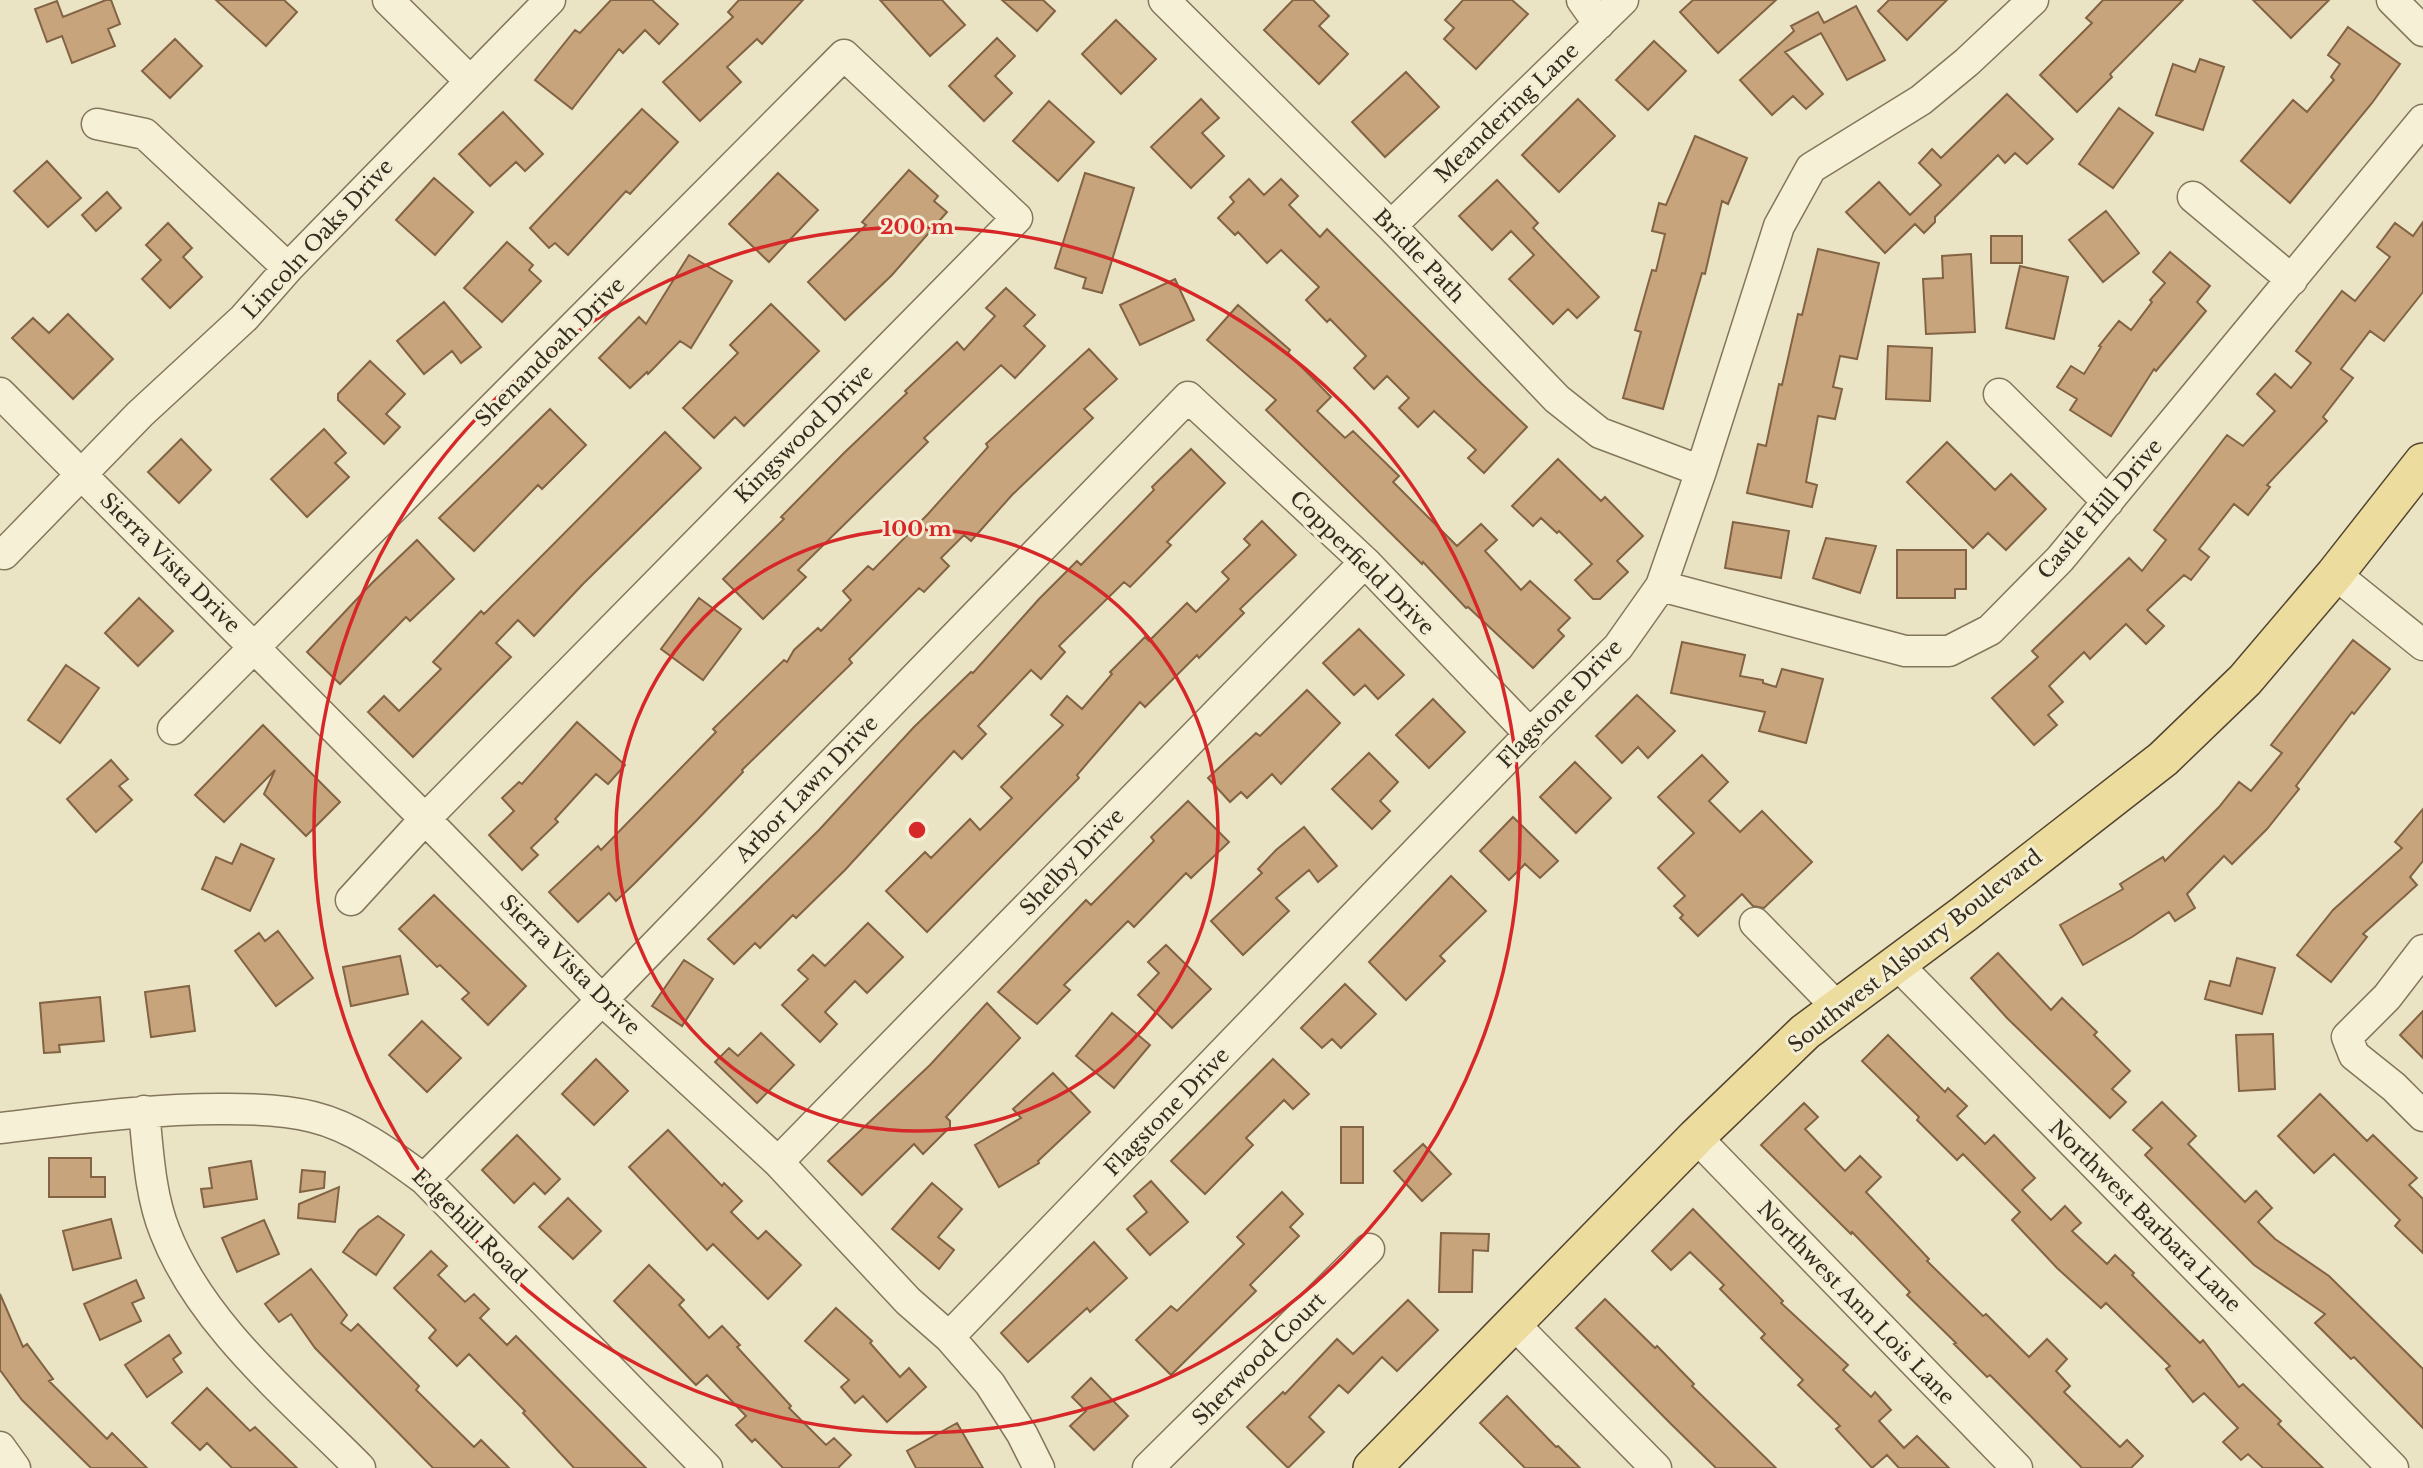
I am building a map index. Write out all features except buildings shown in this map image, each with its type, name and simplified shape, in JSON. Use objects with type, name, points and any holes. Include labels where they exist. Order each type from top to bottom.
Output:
[{"type":"main road","name":"Southwest Alsbury Boulevard","points":[[1372,1468],[1696,1138],[1805,1032],[2163,758],[2245,680],[2335,574],[2423,462]]},
{"type":"street","points":[[388,0],[469,80]]},
{"type":"street","name":"Lincoln Oaks Drive","points":[[4,554],[140,414],[244,318],[288,268],[550,0]]},
{"type":"street","name":"Bridle Path","points":[[1164,0],[1391,226],[1557,399],[1600,433],[1701,471]]},
{"type":"street","points":[[1581,0],[1599,24]]},
{"type":"street","name":"Meandering Lane","points":[[1391,226],[1623,0]]},
{"type":"street","name":"Flagstone Drive","points":[[949,1337],[1530,734],[1618,647],[1661,586],[1701,471],[1779,226],[1811,168],[1921,100],[1967,62],[2033,0]]},
{"type":"street","points":[[2392,0],[2423,31]]},
{"type":"street","name":"Shenandoah Drive","points":[[173,729],[844,55]]},
{"type":"street","name":"Kingswood Drive","points":[[425,819],[1017,218],[844,55]]},
{"type":"street","name":"Castle Hill Drive","points":[[1661,586],[1905,651],[1949,651],[1990,630],[2060,559],[2423,120]]},
{"type":"street","points":[[97,124],[145,134],[288,268]]},
{"type":"street","points":[[2193,197],[2292,280]]},
{"type":"street","name":"Sierra Vista Drive","points":[[0,393],[602,1000],[778,1162],[908,1301],[949,1337],[990,1384],[1039,1468]]},
{"type":"street","points":[[1999,394],[2108,502]]},
{"type":"street","name":"Copperfield Drive","points":[[1188,397],[1365,562],[1530,734]]},
{"type":"street","name":"Arbor Lawn Drive","points":[[424,1179],[602,1000],[1188,397]]},
{"type":"street","name":"Shelby Drive","points":[[778,1162],[1365,562]]},
{"type":"street","points":[[2335,574],[2423,645]]},
{"type":"street","points":[[351,900],[425,819]]},
{"type":"street","points":[[1755,923],[1838,1008]]},
{"type":"street","points":[[2423,950],[2387,997],[2347,1037],[2354,1055],[2394,1087],[2423,1116]]},
{"type":"street","name":"Northwest Barbara Lane","points":[[1896,963],[2393,1468]]},
{"type":"street","name":"Edgehill Road","points":[[0,1128],[144,1111],[203,1108],[261,1110],[313,1117],[347,1129],[392,1154],[424,1179],[707,1468]]},
{"type":"street","points":[[144,1111],[151,1175],[164,1231],[191,1285],[233,1341],[360,1468]]},
{"type":"street","name":"Northwest Ann Lois Lane","points":[[1696,1138],[2017,1468]]},
{"type":"street","name":"Sherwood Court","points":[[1148,1468],[1368,1249]]},
{"type":"street","points":[[1513,1323],[1656,1468]]},
{"type":"street","points":[[0,1447],[15,1468]]}]
